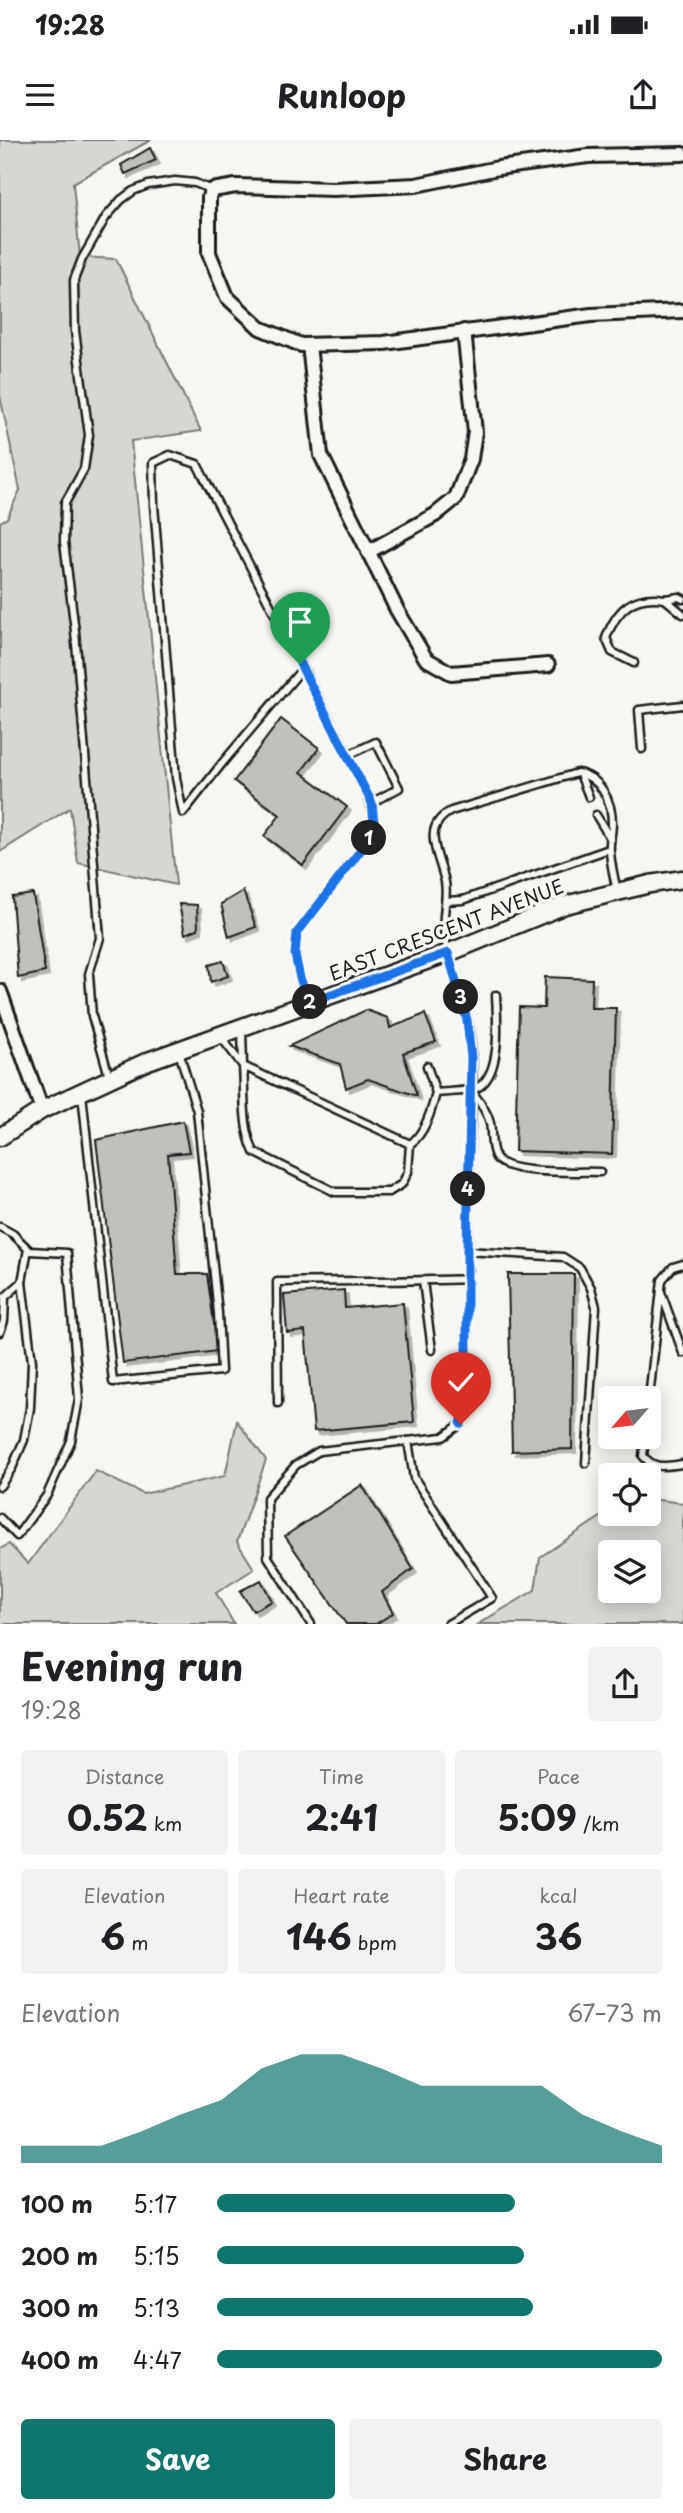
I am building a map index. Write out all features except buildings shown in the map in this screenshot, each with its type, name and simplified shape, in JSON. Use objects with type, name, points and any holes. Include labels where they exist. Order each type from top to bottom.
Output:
[{"type":"street","points":[[683,154],[589,156],[498,168],[416,185],[333,189],[236,186],[212,190],[209,197],[209,253],[226,297],[260,328],[301,345],[384,343],[591,315],[683,311]]},
{"type":"street","points":[[368,552],[435,515],[456,498],[471,459],[475,432],[464,331]]},
{"type":"street","points":[[309,345],[321,456],[397,611],[426,659],[451,673],[548,665]]},
{"type":"street","name":"EAST CRESCENT AVENUE","points":[[0,1137],[42,1110],[81,1091],[179,1050],[448,953],[565,905],[617,891],[683,879]]},
{"type":"street","points":[[0,991],[42,1110]]},
{"type":"lane","points":[[109,1078],[92,1016],[89,975],[100,938],[75,631],[64,542],[65,503],[84,469],[89,435],[75,331],[74,280],[82,259],[107,217],[121,200],[133,191],[148,185],[175,181],[195,183],[212,190]]},
{"type":"lane","points":[[302,669],[183,813],[176,778],[153,463],[170,455],[197,464],[372,803],[374,823],[367,842],[297,933],[295,955],[309,1002]]},
{"type":"lane","points":[[634,663],[612,652],[606,638],[613,619],[632,602],[650,597],[683,599]]},
{"type":"lane","points":[[665,599],[683,614]]},
{"type":"lane","points":[[642,749],[639,710],[683,705]]},
{"type":"lane","points":[[348,754],[376,741],[394,776],[399,788],[372,803]]},
{"type":"lane","points":[[580,774],[589,797]]},
{"type":"lane","points":[[312,1624],[268,1557],[267,1498],[296,1465],[319,1451],[443,1437],[461,1424],[467,1401],[471,1058],[467,1020],[448,953],[443,916],[445,883],[434,844],[434,830],[441,817],[451,811],[580,774],[588,775],[599,783],[608,800],[612,821],[609,849],[617,891]]},
{"type":"lane","points":[[596,815],[610,838]]},
{"type":"lane","points":[[446,901],[463,900],[609,849]]},
{"type":"lane","points":[[436,1093],[471,1090],[480,1086],[488,1077],[494,1065],[496,995]]},
{"type":"lane","points":[[242,1027],[246,1114],[249,1143],[254,1152],[335,1192],[389,1192],[402,1184],[408,1172],[410,1143]]},
{"type":"lane","points":[[219,1035],[243,1066],[410,1143]]},
{"type":"lane","points":[[81,1091],[113,1382],[221,1371],[219,1313],[197,1111],[179,1050]]},
{"type":"lane","points":[[410,1143],[418,1139],[436,1093],[426,1066]]},
{"type":"lane","points":[[471,1090],[489,1121],[494,1154],[498,1162],[509,1168],[600,1172]]},
{"type":"lane","points":[[0,1227],[13,1234],[30,1251],[67,1253],[79,1399],[71,1441],[47,1495],[16,1536],[0,1518]]},
{"type":"lane","points":[[0,1486],[12,1468],[24,1440],[30,1408],[32,1362],[22,1282],[28,1249]]},
{"type":"lane","points":[[467,1251],[563,1256],[580,1268],[591,1288],[596,1307],[586,1463]]},
{"type":"lane","points":[[650,1386],[660,1291],[665,1274],[683,1264]]},
{"type":"lane","points":[[278,1404],[277,1282],[467,1279]]},
{"type":"lane","points":[[422,1281],[432,1350]]},
{"type":"lane","points":[[0,1332],[5,1297],[22,1282]]},
{"type":"lane","points":[[660,1291],[683,1353]]},
{"type":"lane","points":[[408,1441],[414,1478],[492,1598],[448,1624]]},
{"type":"lane","points":[[644,1449],[643,1455],[649,1463],[659,1467],[683,1464]]},
{"type":"shaded area","points":[[0,140],[151,140],[73,183],[80,257],[116,259],[201,431],[131,441],[176,885],[78,863],[70,808],[0,852],[0,522],[7,518],[20,490],[0,396]]},
{"type":"shaded area","points":[[237,1421],[266,1460],[237,1542],[254,1569],[216,1593],[234,1624],[0,1624],[0,1549],[9,1544],[28,1564],[96,1471],[143,1494],[225,1476]]},
{"type":"shaded area","points":[[661,1500],[683,1503],[683,1624],[478,1624],[535,1590],[540,1557],[598,1519],[598,1526],[661,1526]]},
{"type":"route","points":[[300,664],[372,803],[374,823],[367,842],[297,933],[295,955],[309,1002],[448,953],[467,1020],[471,1058],[467,1401],[461,1424]]}]
